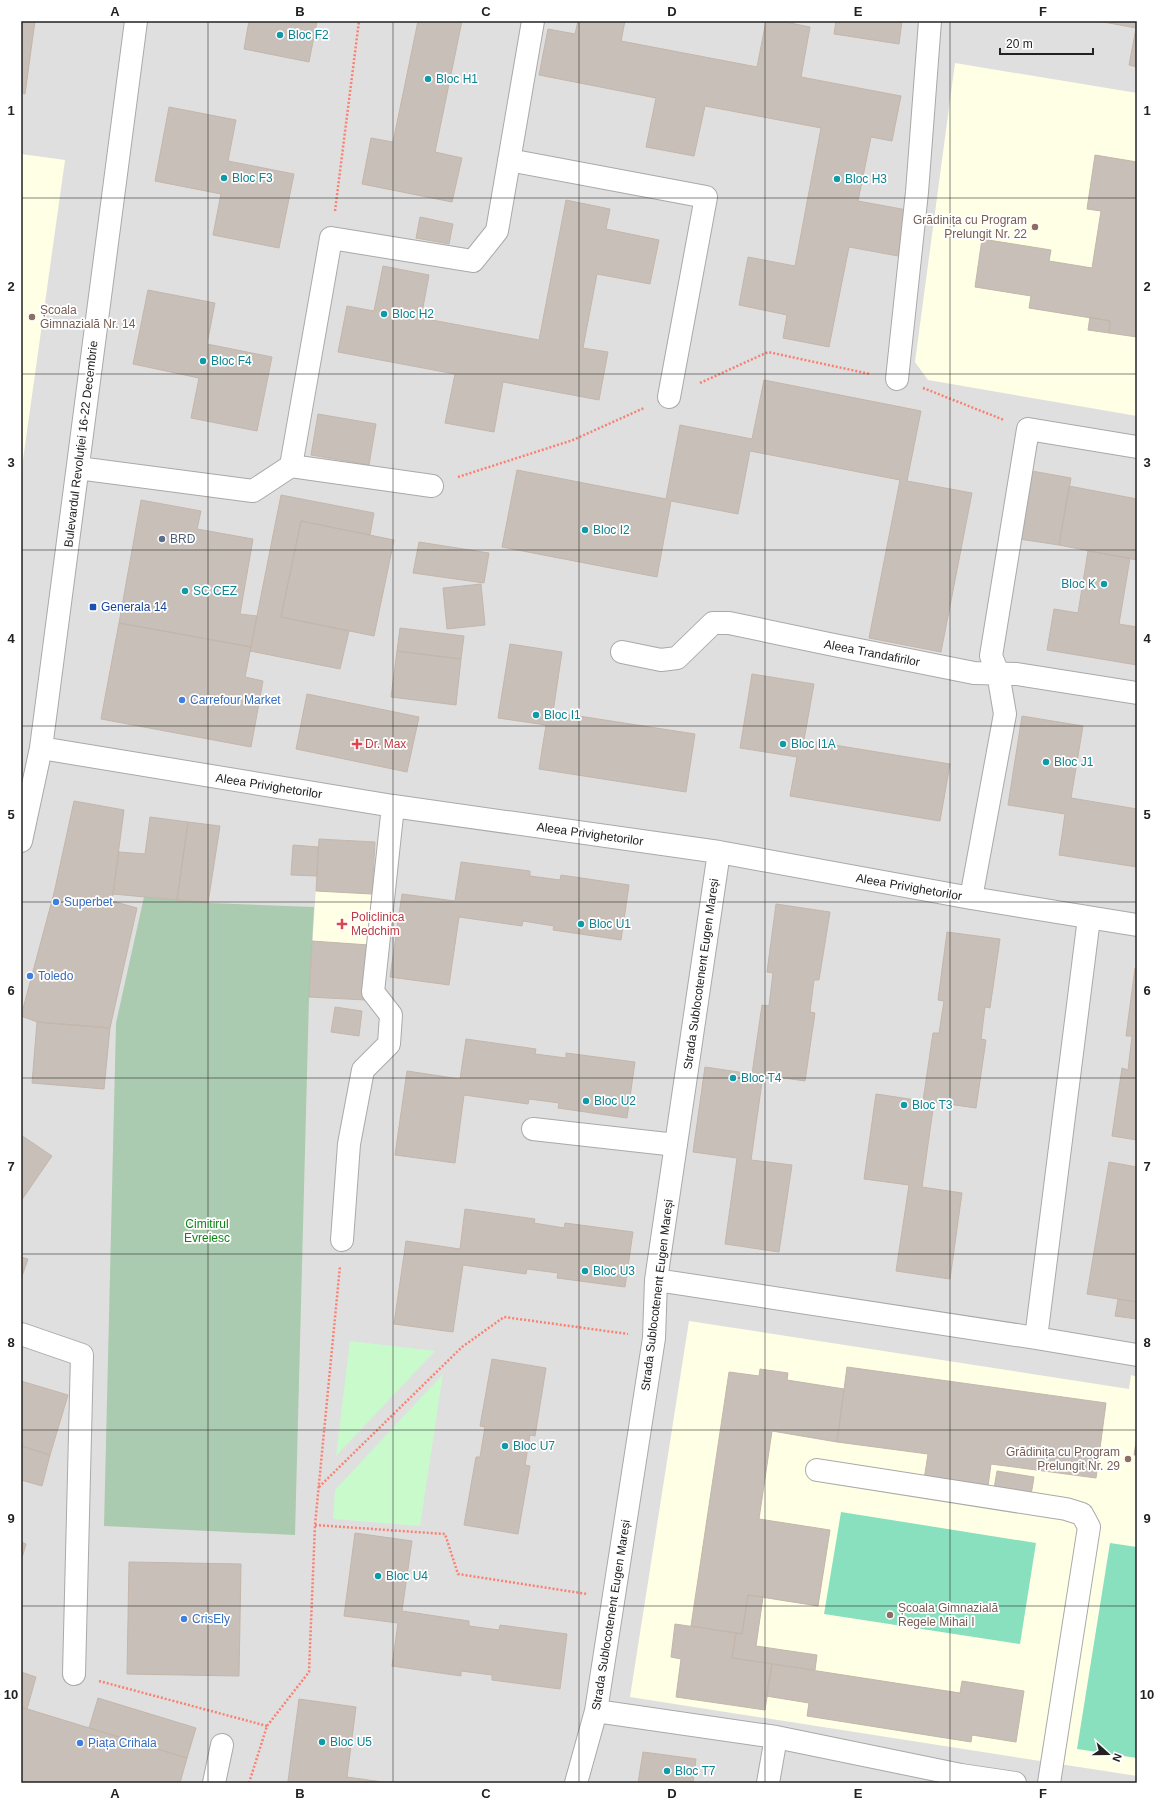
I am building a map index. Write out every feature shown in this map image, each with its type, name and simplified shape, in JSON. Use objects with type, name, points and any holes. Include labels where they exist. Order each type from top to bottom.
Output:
[{"type":"street","name":"Bulevardul Revoluției 16-22 Decembrie","points":[[21,841],[41,748],[136,21]]},
{"type":"street","points":[[291,466],[331,238],[473,261],[497,231],[533,21]]},
{"type":"street","points":[[897,379],[917,192],[930,21]]},
{"type":"street","points":[[509,160],[706,197],[668,397]]},
{"type":"street","points":[[971,898],[1005,714],[998,673],[992,656],[1028,429],[1137,447]]},
{"type":"street","points":[[78,468],[253,491],[291,466],[432,486]]},
{"type":"street","name":"Aleea Trandafirilor","points":[[622,652],[661,660],[677,658],[713,623],[729,623],[974,673],[1017,674],[1137,693]]},
{"type":"street","name":"Aleea Privighetorilor","points":[[41,748],[393,806],[719,852],[971,898],[1137,925]]},
{"type":"street","points":[[342,1240],[349,1144],[363,1070],[389,1044],[391,1015],[373,992],[393,806]]},
{"type":"street","name":"Strada Sublocotenent Eugen Mareși","points":[[576,1783],[596,1711],[654,1338],[656,1280],[719,852]]},
{"type":"street","points":[[1036,1338],[1089,918]]},
{"type":"street","points":[[533,1129],[676,1145]]},
{"type":"street","points":[[656,1280],[1036,1338],[1137,1355]]},
{"type":"street","points":[[21,1334],[82,1355],[74,1674]]},
{"type":"street","points":[[818,1470],[1066,1509],[1082,1514],[1089,1527],[1050,1783]]},
{"type":"street","points":[[596,1711],[776,1737],[960,1779],[1016,1783]]},
{"type":"street","points":[[768,1783],[776,1737]]},
{"type":"street","points":[[214,1783],[222,1745]]},
{"type":"path","points":[[331,238],[359,21]]},
{"type":"path","points":[[432,486],[573,440],[768,352],[897,379],[1028,429]]},
{"type":"path","points":[[249,1783],[267,1726],[308,1672],[315,1525],[342,1240]]},
{"type":"path","points":[[319,1487],[462,1347],[504,1317],[654,1338]]},
{"type":"path","points":[[315,1525],[445,1534],[458,1574],[613,1598]]},
{"type":"path","points":[[74,1674],[267,1726]]},
{"type":"shaded area","points":[[21,21],[1137,21],[1137,1783],[21,1783]]},
{"type":"shaded area","name":"Grădinița cu Program Prelungit Nr. 22","points":[[955,63],[1137,93],[1137,416],[928,380],[915,362]]},
{"type":"shaded area","name":"Școala Gimnazială Nr. 14","points":[[21,154],[65,160],[21,474]]},
{"type":"shaded area","name":"Policlinica Medchim","points":[[319,839],[375,842],[366,1000],[309,997]]},
{"type":"shaded area","name":"Școala Gimnazială Regele Mihai I","points":[[689,1321],[1129,1389],[1131,1375],[1137,1377],[1137,1776],[630,1697]]},
{"type":"green space","name":"Cimitirul Evreiesc","points":[[144,897],[208,903],[314,907],[309,997],[295,1535],[104,1526],[116,1023]]},
{"type":"green space","points":[[350,1341],[435,1351],[336,1456]]},
{"type":"green space","points":[[443,1374],[420,1526],[333,1519],[335,1490]]},
{"type":"green space","points":[[841,1512],[1036,1543],[1020,1644],[824,1614]]},
{"type":"green space","points":[[1110,1543],[1137,1547],[1137,1758],[1077,1749]]},
{"type":"building","points":[[21,21],[35,21],[25,94],[21,93]]},
{"type":"building","name":"Bloc F2","points":[[249,21],[317,21],[309,62],[244,49]]},
{"type":"building","name":"Bloc H1","points":[[418,21],[462,21],[435,152],[462,158],[452,202],[362,184],[371,138],[393,142]]},
{"type":"building","name":"Bloc H3","points":[[578,21],[625,21],[621,41],[757,67],[766,21],[780,21],[810,27],[801,77],[901,96],[892,141],[871,137],[858,201],[907,210],[898,256],[849,247],[829,347],[783,338],[787,315],[739,305],[748,257],[795,266],[821,128],[705,106],[694,156],[646,147],[656,98],[539,75],[548,29],[575,34]]},
{"type":"building","points":[[836,21],[902,21],[899,44],[834,34]]},
{"type":"building","points":[[1098,21],[1137,21],[1137,67],[1129,65],[1136,28]]},
{"type":"building","name":"Bloc F3","points":[[169,107],[236,120],[228,161],[294,174],[279,248],[213,235],[221,194],[155,181]]},
{"type":"building","points":[[1095,155],[1137,162],[1137,337],[1109,333],[1110,321],[1029,308],[1031,296],[975,287],[982,239],[1051,250],[1049,261],[1092,268],[1101,211],[1087,209]]},
{"type":"building","name":"Bloc H2","points":[[566,200],[610,209],[606,229],[659,240],[650,284],[597,274],[583,348],[608,352],[599,400],[503,382],[494,432],[445,423],[455,374],[338,352],[347,306],[374,311],[383,266],[429,275],[421,318],[539,340]]},
{"type":"building","points":[[420,217],[453,224],[449,244],[416,238]]},
{"type":"building","name":"Bloc F4","points":[[148,290],[215,303],[207,344],[272,357],[257,431],[191,418],[199,378],[133,364]]},
{"type":"building","points":[[1090,317],[1110,321],[1109,333],[1088,330]]},
{"type":"building","name":"Bloc I2","points":[[764,380],[921,411],[907,481],[972,493],[941,652],[869,638],[900,480],[750,451],[738,514],[671,501],[657,577],[502,547],[517,470],[666,499],[680,425],[752,439]]},
{"type":"building","points":[[318,414],[376,424],[369,465],[311,455]]},
{"type":"building","points":[[1032,471],[1071,478],[1059,545],[1019,539]]},
{"type":"building","points":[[1069,486],[1137,499],[1137,560],[1059,545]]},
{"type":"building","points":[[281,495],[374,513],[370,535],[301,521],[281,617],[349,631],[340,669],[250,651]]},
{"type":"building","name":"SC CEZ","points":[[141,500],[201,511],[197,529],[253,539],[240,614],[257,616],[251,647],[119,623]]},
{"type":"building","points":[[301,521],[394,540],[374,636],[281,617]]},
{"type":"building","points":[[419,542],[489,553],[484,583],[413,573]]},
{"type":"building","name":"Bloc K","points":[[1088,551],[1130,558],[1119,624],[1137,627],[1137,665],[1047,650],[1054,609],[1078,613]]},
{"type":"building","points":[[481,584],[485,625],[447,629],[443,588]]},
{"type":"building","name":"Carrefour Market","points":[[119,623],[251,647],[245,677],[263,681],[251,747],[101,719]]},
{"type":"building","points":[[400,628],[464,636],[461,659],[397,651]]},
{"type":"building","name":"Bloc I1","points":[[510,644],[562,652],[553,712],[695,734],[686,792],[539,769],[546,725],[498,718]]},
{"type":"building","points":[[397,651],[461,659],[456,705],[391,697]]},
{"type":"building","name":"Bloc I1A","points":[[752,674],[814,684],[804,740],[950,764],[940,821],[790,796],[797,757],[740,748]]},
{"type":"building","points":[[307,694],[419,717],[407,772],[296,749]]},
{"type":"building","name":"Bloc J1","points":[[1022,716],[1083,726],[1071,798],[1137,809],[1137,867],[1059,855],[1065,814],[1008,805]]},
{"type":"building","points":[[74,801],[124,810],[112,901],[137,908],[110,1028],[37,1022],[21,1016],[54,893]]},
{"type":"building","points":[[150,817],[188,822],[177,900],[113,894],[119,852],[145,854]]},
{"type":"building","points":[[188,822],[220,826],[208,903],[177,900]]},
{"type":"building","points":[[319,839],[375,842],[372,894],[316,891]]},
{"type":"building","points":[[293,845],[318,847],[317,876],[291,875]]},
{"type":"building","name":"Bloc U1","points":[[461,862],[530,871],[530,876],[560,880],[561,875],[629,885],[621,940],[553,930],[554,926],[523,921],[522,926],[459,917],[449,985],[390,977],[402,894],[455,901]]},
{"type":"building","name":"Bloc T4","points":[[776,904],[830,912],[819,980],[814,980],[810,1012],[815,1013],[805,1081],[763,1075],[751,1160],[792,1165],[779,1252],[725,1244],[737,1158],[693,1152],[705,1067],[752,1074],[762,1005],[769,1006],[773,973],[767,972]]},
{"type":"building","name":"Bloc T3","points":[[947,932],[1000,939],[990,1008],[985,1007],[981,1039],[986,1040],[976,1108],[934,1102],[922,1187],[962,1193],[950,1279],[896,1271],[909,1185],[864,1179],[876,1094],[923,1101],[933,1033],[939,1033],[944,1001],[938,1000]]},
{"type":"building","points":[[312,941],[369,945],[366,1000],[309,997]]},
{"type":"building","points":[[1135,968],[1137,968],[1137,1140],[1112,1136],[1122,1068],[1128,1070],[1132,1036],[1126,1036]]},
{"type":"building","points":[[335,1007],[362,1011],[359,1036],[331,1032]]},
{"type":"building","points":[[37,1022],[110,1028],[104,1089],[32,1083]]},
{"type":"building","name":"Bloc U2","points":[[466,1039],[536,1049],[535,1054],[566,1058],[566,1053],[635,1062],[627,1118],[558,1108],[559,1103],[529,1099],[528,1104],[464,1095],[455,1163],[395,1155],[407,1071],[460,1079]]},
{"type":"building","points":[[21,1135],[52,1156],[21,1201]]},
{"type":"building","points":[[1109,1162],[1137,1167],[1137,1302],[1087,1294]]},
{"type":"building","name":"Bloc U3","points":[[465,1209],[535,1219],[534,1223],[564,1228],[565,1223],[633,1232],[625,1287],[557,1278],[558,1273],[527,1269],[526,1274],[463,1265],[453,1332],[394,1324],[406,1241],[460,1249]]},
{"type":"building","points":[[21,1257],[28,1259],[21,1279]]},
{"type":"building","points":[[1118,1299],[1137,1302],[1137,1319],[1115,1316]]},
{"type":"building","name":"Bloc U7","points":[[492,1359],[546,1368],[535,1436],[530,1435],[525,1465],[530,1466],[518,1534],[464,1525],[476,1457],[480,1457],[485,1427],[480,1426]]},
{"type":"building","points":[[847,1367],[1106,1403],[1096,1478],[991,1464],[987,1494],[923,1486],[928,1454],[837,1442]]},
{"type":"building","points":[[760,1369],[788,1373],[787,1380],[844,1389],[837,1442],[772,1431],[759,1519],[830,1530],[818,1606],[748,1595],[742,1634],[691,1626],[729,1372],[759,1376]]},
{"type":"building","points":[[21,1381],[68,1395],[50,1455],[21,1446]]},
{"type":"building","points":[[1137,1436],[1137,1455],[1134,1455]]},
{"type":"building","points":[[21,1446],[50,1455],[42,1486],[21,1480]]},
{"type":"building","points":[[997,1471],[1034,1477],[1031,1495],[994,1489]]},
{"type":"building","name":"Bloc U4","points":[[355,1533],[412,1541],[402,1611],[469,1621],[469,1626],[499,1630],[500,1625],[567,1634],[560,1689],[492,1680],[492,1675],[461,1671],[461,1676],[392,1666],[398,1623],[344,1616]]},
{"type":"building","points":[[21,1542],[26,1544],[21,1561]]},
{"type":"building","name":"CrisEly","points":[[129,1562],[241,1564],[239,1676],[127,1674]]},
{"type":"building","points":[[748,1595],[763,1597],[756,1646],[817,1655],[815,1670],[732,1658],[736,1633],[742,1634]]},
{"type":"building","points":[[675,1624],[736,1633],[732,1658],[772,1664],[765,1710],[676,1697],[681,1659],[671,1657]]},
{"type":"building","points":[[772,1664],[960,1693],[962,1681],[1024,1691],[1016,1742],[972,1735],[971,1742],[807,1716],[809,1703],[766,1696]]},
{"type":"building","points":[[21,1672],[36,1677],[27,1709],[21,1707]]},
{"type":"building","points":[[98,1698],[196,1728],[187,1758],[89,1728]]},
{"type":"building","name":"Bloc U5","points":[[299,1699],[356,1707],[347,1777],[390,1783],[301,1783],[288,1781]]},
{"type":"building","name":"Piața Crihala","points":[[21,1707],[187,1758],[180,1783],[21,1783]]},
{"type":"building","name":"Bloc T7","points":[[643,1752],[696,1759],[693,1783],[638,1783]]},
{"type":"place","name":"Bloc F2","points":[[280,35]]},
{"type":"place","name":"Bloc H1","points":[[428,79]]},
{"type":"place","name":"Bloc F3","points":[[224,178]]},
{"type":"place","name":"Bloc H3","points":[[837,179]]},
{"type":"place","name":"Grădinița cu Program Prelungit Nr. 22","points":[[1035,227]]},
{"type":"place","name":"Bloc H2","points":[[384,314]]},
{"type":"place","name":"Școala Gimnazială Nr. 14","points":[[32,317]]},
{"type":"place","name":"Bloc F4","points":[[203,361]]},
{"type":"place","name":"Bloc I2","points":[[585,530]]},
{"type":"place","name":"BRD","points":[[162,539]]},
{"type":"place","name":"Bloc K","points":[[1104,584]]},
{"type":"place","name":"SC CEZ","points":[[185,591]]},
{"type":"place","name":"Generala 14","points":[[93,607]]},
{"type":"place","name":"Carrefour Market","points":[[182,700]]},
{"type":"place","name":"Bloc I1","points":[[536,715]]},
{"type":"place","name":"Dr. Max","points":[[357,744]]},
{"type":"place","name":"Bloc I1A","points":[[783,744]]},
{"type":"place","name":"Bloc J1","points":[[1046,762]]},
{"type":"place","name":"Superbet","points":[[56,902]]},
{"type":"place","name":"Policlinica Medchim","points":[[342,924]]},
{"type":"place","name":"Bloc U1","points":[[581,924]]},
{"type":"place","name":"Toledo","points":[[30,976]]},
{"type":"place","name":"Bloc T4","points":[[733,1078]]},
{"type":"place","name":"Bloc U2","points":[[586,1101]]},
{"type":"place","name":"Bloc T3","points":[[904,1105]]},
{"type":"place","name":"Bloc U3","points":[[585,1271]]},
{"type":"place","name":"Bloc U7","points":[[505,1446]]},
{"type":"place","name":"Grădinița cu Program Prelungit Nr. 29","points":[[1128,1459]]},
{"type":"place","name":"Bloc U4","points":[[378,1576]]},
{"type":"place","name":"Școala Gimnazială Regele Mihai I","points":[[890,1615]]},
{"type":"place","name":"CrisEly","points":[[184,1619]]},
{"type":"place","name":"Bloc U5","points":[[322,1742]]},
{"type":"place","name":"Piața Crihala","points":[[80,1743]]},
{"type":"place","name":"Bloc T7","points":[[667,1771]]}]
